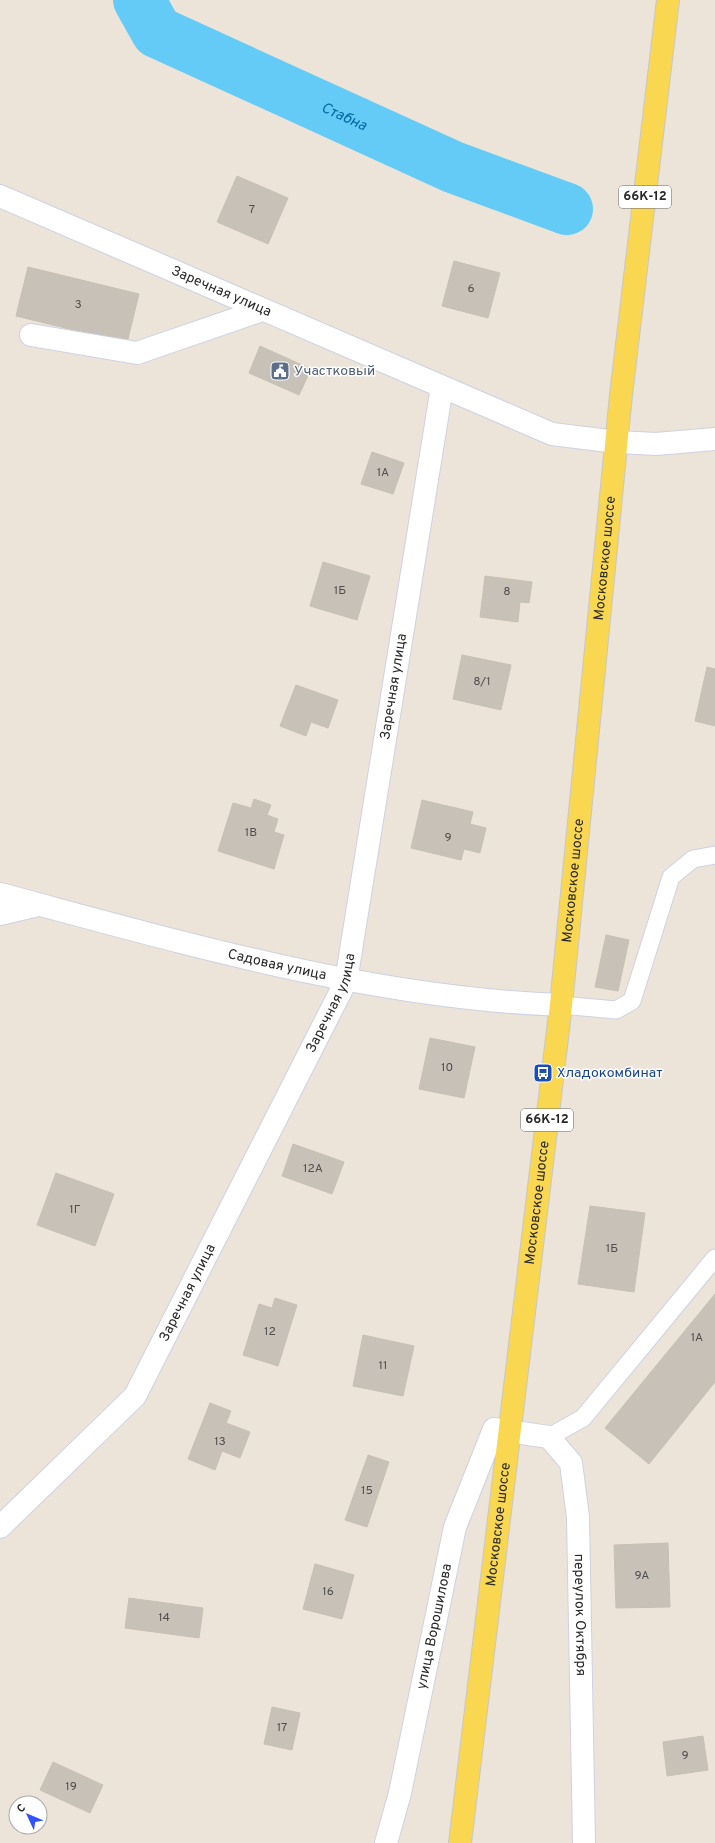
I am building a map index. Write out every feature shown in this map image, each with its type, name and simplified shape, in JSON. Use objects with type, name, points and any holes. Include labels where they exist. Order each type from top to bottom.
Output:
[{"type":"main road","name":"Московское шоссе","points":[[460,1843],[561,1006],[621,395],[668,0]]},
{"type":"street","name":"Заречная улица","points":[[0,196],[552,434],[617,442],[656,444],[715,439]]},
{"type":"street","points":[[32,335],[137,353],[262,310]]},
{"type":"street","name":"Заречная улица","points":[[0,1527],[135,1396],[346,981],[442,387]]},
{"type":"street","name":"Садовая улица","points":[[0,894],[233,955],[346,981],[454,998],[561,1006]]},
{"type":"street","points":[[0,914],[39,904]]},
{"type":"street","name":"улица Ворошилова","points":[[386,1843],[400,1793],[455,1527],[494,1429],[509,1431]]},
{"type":"street","points":[[509,1431],[549,1436]]},
{"type":"street","name":"переулок Октября","points":[[549,1436],[571,1463],[578,1517],[584,1843]]},
{"type":"lane","points":[[561,1006],[616,1010],[632,1001],[671,877],[693,859],[715,855]]},
{"type":"lane","points":[[549,1436],[583,1418],[715,1258]]},
{"type":"building","points":[[237,176],[288,198],[268,244],[217,222]]},
{"type":"building","points":[[454,261],[500,273],[488,318],[442,306]]},
{"type":"building","points":[[28,267],[139,294],[127,343],[16,316]]},
{"type":"building","name":"Участковый","points":[[260,346],[311,369],[299,395],[249,373]]},
{"type":"building","points":[[372,452],[404,463],[393,494],[361,484]]},
{"type":"building","points":[[323,562],[370,576],[357,620],[310,606]]},
{"type":"building","points":[[485,576],[532,582],[529,603],[520,602],[518,622],[480,617]]},
{"type":"building","points":[[462,655],[511,665],[501,710],[453,699]]},
{"type":"building","points":[[707,667],[715,669],[715,726],[695,721]]},
{"type":"building","points":[[296,685],[338,700],[328,728],[311,722],[306,736],[280,726]]},
{"type":"building","points":[[254,799],[271,805],[267,815],[278,819],[274,832],[284,835],[274,869],[218,851],[233,803],[251,808]]},
{"type":"building","points":[[422,800],[473,812],[470,824],[486,828],[480,853],[464,849],[461,860],[411,848]]},
{"type":"building","points":[[606,935],[629,940],[618,991],[595,987]]},
{"type":"building","points":[[430,1038],[475,1047],[464,1098],[419,1089]]},
{"type":"building","points":[[293,1144],[344,1162],[332,1194],[282,1176]]},
{"type":"building","points":[[56,1173],[114,1194],[95,1246],[37,1225]]},
{"type":"building","points":[[590,1206],[645,1213],[634,1292],[578,1284]]},
{"type":"building","points":[[715,1294],[715,1382],[649,1464],[605,1428]]},
{"type":"building","points":[[275,1298],[297,1305],[278,1366],[243,1355],[259,1304],[272,1308]]},
{"type":"building","points":[[363,1335],[414,1346],[403,1396],[353,1386]]},
{"type":"building","points":[[210,1403],[231,1411],[226,1423],[250,1432],[240,1458],[222,1451],[215,1470],[188,1459]]},
{"type":"building","points":[[368,1455],[389,1462],[367,1527],[345,1520]]},
{"type":"building","points":[[668,1543],[670,1607],[616,1608],[614,1545]]},
{"type":"building","points":[[315,1564],[354,1575],[342,1619],[303,1609]]},
{"type":"building","points":[[129,1598],[203,1608],[199,1638],[125,1628]]},
{"type":"building","points":[[272,1707],[300,1713],[292,1750],[264,1744]]},
{"type":"building","points":[[703,1736],[708,1770],[667,1776],[663,1742]]},
{"type":"building","points":[[53,1762],[103,1785],[90,1813],[40,1790]]},
{"type":"waterway","name":"Стабна","points":[[139,0],[157,32],[453,167],[567,209]]},
{"type":"place","name":"Участковый","points":[[280,371]]},
{"type":"place","name":"Хладокомбинат","points":[[543,1073]]}]
